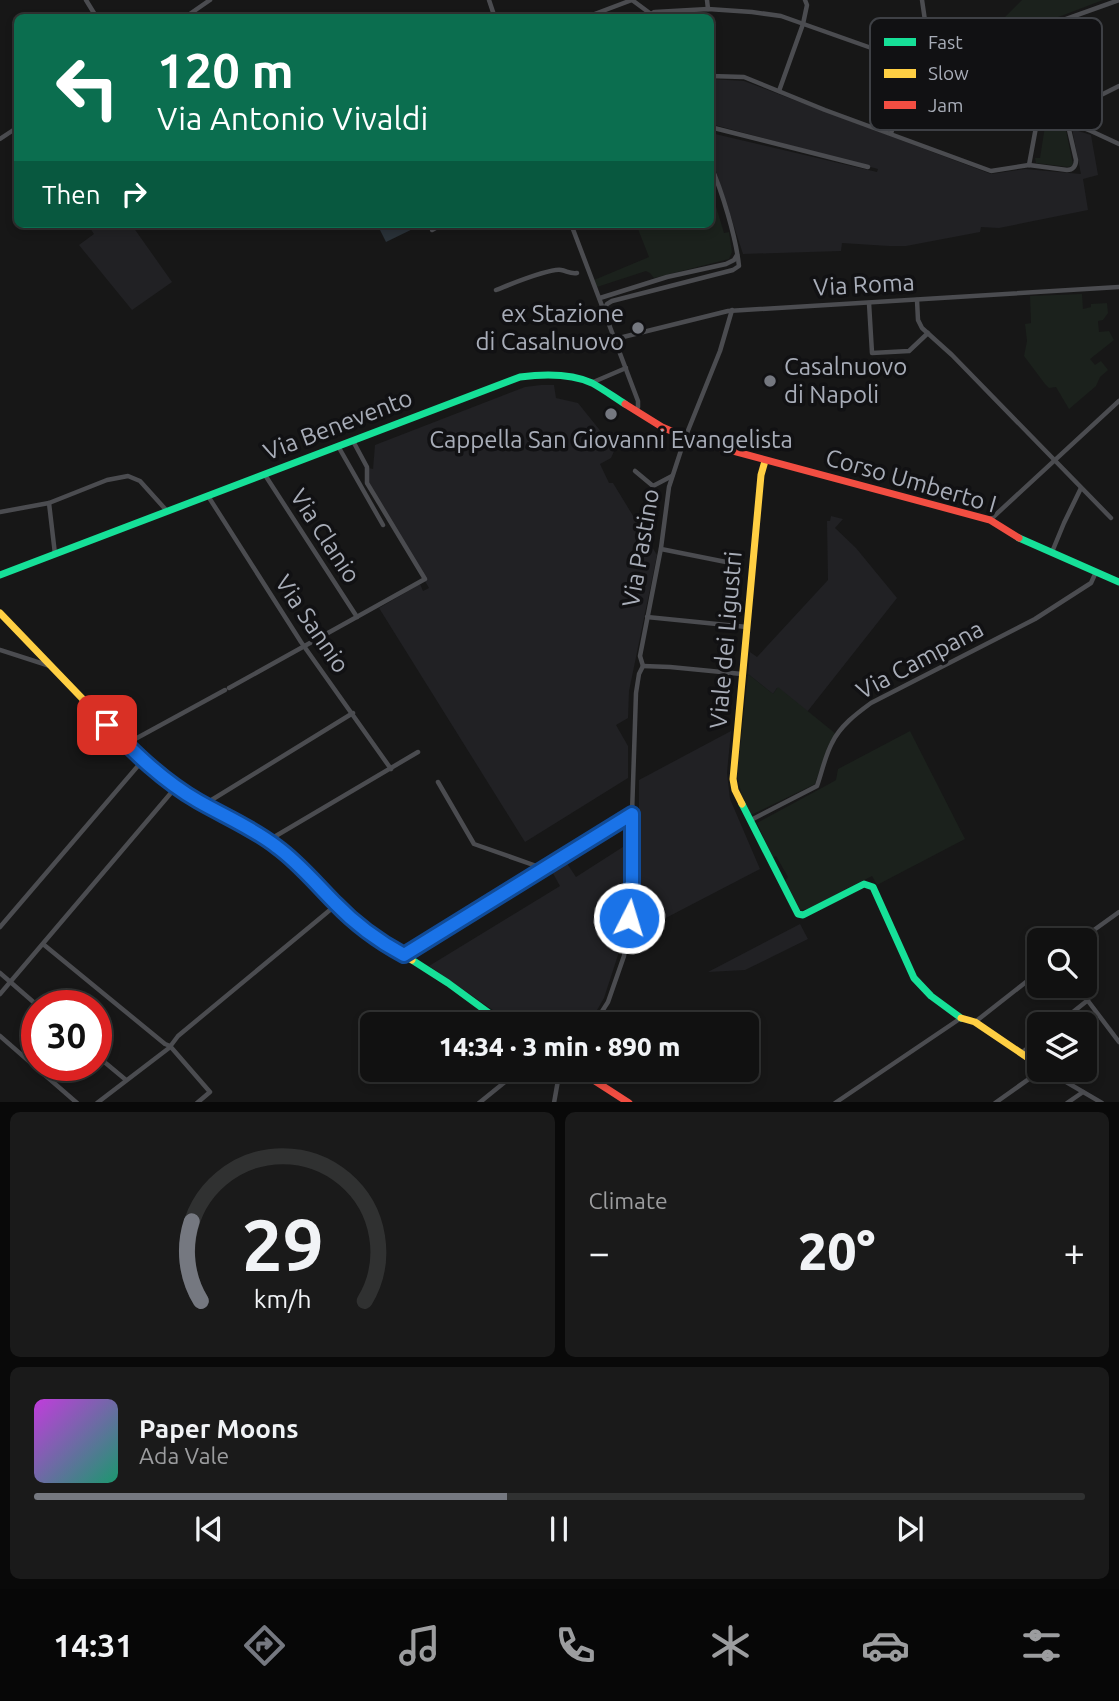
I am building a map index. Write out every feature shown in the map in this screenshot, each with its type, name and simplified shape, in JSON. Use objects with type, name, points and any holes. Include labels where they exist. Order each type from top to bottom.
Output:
[{"type":"main road","name":"Via Benevento","points":[[0,575],[520,377],[550,375],[591,383],[685,438]]},
{"type":"main road","name":"Corso Umberto I","points":[[685,438],[990,520],[1011,534],[1119,582]]},
{"type":"main road","name":"Viale dei Ligustri","points":[[765,460],[761,475],[742,674],[733,779],[735,790],[782,886],[800,916],[864,884],[873,887],[914,978],[931,996],[961,1018]]},
{"type":"main road","points":[[0,615],[142,760],[204,805],[269,840],[369,934],[448,983],[487,1012]]},
{"type":"main road","points":[[0,626],[9,622]]},
{"type":"main road","points":[[961,1018],[975,1022],[1027,1057]]},
{"type":"main road","points":[[598,1082],[629,1102]]},
{"type":"street","points":[[189,14],[211,0]]},
{"type":"street","points":[[595,14],[632,0],[653,14]]},
{"type":"street","points":[[707,0],[708,9]]},
{"type":"street","points":[[779,92],[803,24],[807,5],[805,0]]},
{"type":"street","points":[[922,0],[925,18]]},
{"type":"street","points":[[1069,18],[1119,0]]},
{"type":"street","points":[[663,14],[708,9],[781,16],[870,48]]},
{"type":"street","points":[[714,75],[744,77],[870,126]]},
{"type":"street","points":[[1102,94],[1119,86]]},
{"type":"street","points":[[714,128],[867,167]]},
{"type":"street","points":[[882,130],[991,171],[1029,165],[1067,170],[1074,167],[1076,160],[1069,130]]},
{"type":"street","points":[[1029,165],[1036,130]]},
{"type":"street","points":[[1089,130],[1119,144]]},
{"type":"street","points":[[604,310],[612,301],[733,270],[738,266],[714,173]]},
{"type":"street","points":[[432,230],[436,228]]},
{"type":"street","points":[[572,228],[638,401],[636,411]]},
{"type":"street","points":[[600,298],[667,277],[726,264],[737,255]]},
{"type":"street","points":[[496,290],[550,271],[577,273]]},
{"type":"street","name":"Via Roma","points":[[615,339],[732,310],[1119,287]]},
{"type":"street","points":[[918,300],[919,324],[1111,518]]},
{"type":"street","points":[[869,303],[872,353],[909,351],[928,333]]},
{"type":"street","points":[[685,438],[720,351],[732,310]]},
{"type":"street","points":[[591,383],[626,369]]},
{"type":"street","points":[[990,520],[1119,401]]},
{"type":"street","name":"Via Pastino","points":[[601,1012],[624,956],[632,899],[636,693],[643,666],[640,656],[661,548],[669,487],[685,438]]},
{"type":"street","points":[[126,744],[425,579],[367,483],[367,467],[353,440]]},
{"type":"street","points":[[338,446],[383,525]]},
{"type":"street","points":[[635,471],[653,486],[673,475]]},
{"type":"street","name":"Via Clanio","points":[[264,474],[357,617]]},
{"type":"street","points":[[0,512],[49,503],[107,480],[128,476],[140,481],[167,511]]},
{"type":"street","points":[[1052,552],[1081,488]]},
{"type":"street","name":"Via Sannio","points":[[208,496],[304,646],[391,769]]},
{"type":"street","points":[[49,503],[55,554]]},
{"type":"street","points":[[661,548],[726,562]]},
{"type":"street","name":"Via Campana","points":[[749,821],[817,786],[832,743],[854,716],[871,703],[1035,619],[1091,583],[1096,572]]},
{"type":"street","points":[[647,617],[747,627]]},
{"type":"street","points":[[0,650],[51,666]]},
{"type":"street","points":[[643,666],[742,674]]},
{"type":"street","points":[[204,805],[353,713]]},
{"type":"street","points":[[269,840],[418,752]]},
{"type":"street","points":[[0,927],[142,760]]},
{"type":"street","points":[[438,782],[474,844],[543,869]]},
{"type":"street","points":[[0,994],[176,787]]},
{"type":"street","points":[[404,955],[632,814]]},
{"type":"street","points":[[97,1102],[170,1046],[178,1036],[336,905]]},
{"type":"street","points":[[1097,928],[1119,912]]},
{"type":"street","points":[[43,944],[105,997],[170,1046],[210,1092],[197,1102]]},
{"type":"street","points":[[0,973],[21,991]]},
{"type":"street","points":[[975,1022],[1027,981]]},
{"type":"street","points":[[1073,1012],[1088,1000],[1119,1042]]},
{"type":"street","points":[[835,1102],[961,1018]]},
{"type":"street","points":[[0,1036],[77,1102]]},
{"type":"street","points":[[1021,1053],[1027,1049]]},
{"type":"street","points":[[112,1068],[126,1080]]},
{"type":"street","points":[[995,1102],[1027,1079]]},
{"type":"street","points":[[479,1102],[504,1082]]},
{"type":"street","points":[[554,1102],[558,1082]]},
{"type":"street","points":[[1066,1082],[1102,1102]]},
{"type":"street","points":[[1068,1102],[1083,1092]]},
{"type":"shaded area","points":[[1022,0],[1103,0],[1056,18],[1005,17]]},
{"type":"shaded area","points":[[714,79],[744,81],[991,174],[1025,169],[1081,174],[1072,130],[1075,130],[1091,135],[1098,175],[1083,179],[1088,210],[999,228],[981,227],[980,232],[906,246],[842,243],[841,251],[743,254],[714,165],[714,134],[877,172],[878,169],[714,125]]},
{"type":"shaded area","points":[[1044,130],[1066,130],[1072,166],[1036,163],[1035,158],[1040,158]]},
{"type":"shaded area","points":[[714,200],[724,233],[729,232],[732,252],[729,259],[654,278],[646,271],[597,287],[594,280],[649,257],[638,228],[714,228]]},
{"type":"shaded area","points":[[90,228],[134,228],[172,282],[132,310],[79,245],[94,234]]},
{"type":"shaded area","points":[[379,228],[415,228],[386,242]]},
{"type":"shaded area","points":[[1082,294],[1083,309],[1091,307],[1091,304],[1107,303],[1108,313],[1103,320],[1098,321],[1099,332],[1109,331],[1114,340],[1090,359],[1095,365],[1101,361],[1108,370],[1100,377],[1096,386],[1069,409],[1056,387],[1049,388],[1024,356],[1027,341],[1025,324],[1031,323],[1030,296]]},
{"type":"shaded area","points":[[554,385],[556,398],[578,403],[615,449],[611,458],[600,464],[609,483],[613,483],[657,555],[629,691],[628,718],[616,725],[628,746],[628,778],[525,842],[379,608],[420,584],[423,591],[429,588],[369,483],[365,467],[373,469],[375,445],[525,387]]},
{"type":"shaded area","points":[[831,516],[843,519],[835,528],[856,548],[897,598],[807,712],[777,688],[773,694],[748,674],[750,652],[757,657],[828,580],[827,521],[830,521]]},
{"type":"shaded area","points":[[748,674],[773,694],[778,687],[836,734],[828,746],[815,784],[751,815],[737,776]]},
{"type":"shaded area","points":[[731,731],[727,773],[730,799],[760,869],[633,935],[639,850],[639,780]]},
{"type":"shaded area","points":[[910,731],[965,839],[877,885],[872,876],[808,909],[800,910],[785,881],[788,877],[776,856],[773,858],[757,823],[836,780],[838,769]]},
{"type":"shaded area","points":[[626,845],[618,955],[604,998],[596,1012],[496,1012],[429,966],[560,886],[550,868],[564,859],[576,877]]},
{"type":"shaded area","points":[[800,924],[808,939],[745,970],[708,972]]},
{"type":"traffic: fast","points":[[0,575],[520,377],[575,377],[592,383],[625,404]]},
{"type":"traffic: fast","points":[[1019,538],[1119,582]]},
{"type":"traffic: fast","points":[[742,804],[798,914],[803,915],[864,884],[873,887],[914,978],[931,996],[961,1018]]},
{"type":"traffic: fast","points":[[412,960],[488,1012]]},
{"type":"traffic: slow","points":[[742,804],[733,779],[761,475],[765,461]]},
{"type":"traffic: slow","points":[[0,613],[126,744],[165,779],[196,800],[269,840],[369,934],[412,960]]},
{"type":"traffic: slow","points":[[961,1018],[975,1022],[1027,1057]]},
{"type":"traffic: jam","points":[[625,404],[662,427],[692,440],[990,520],[1019,538]]},
{"type":"traffic: jam","points":[[597,1082],[627,1102]]},
{"type":"place","name":"ex Stazione di Casalnuovo","points":[[638,328]]},
{"type":"place","name":"Casalnuovo di Napoli","points":[[770,381]]},
{"type":"place","name":"Cappella San Giovanni Evangelista","points":[[611,414]]},
{"type":"route","points":[[107,725],[165,779],[196,800],[269,840],[369,934],[404,955],[632,814],[632,899],[629,918]]}]
